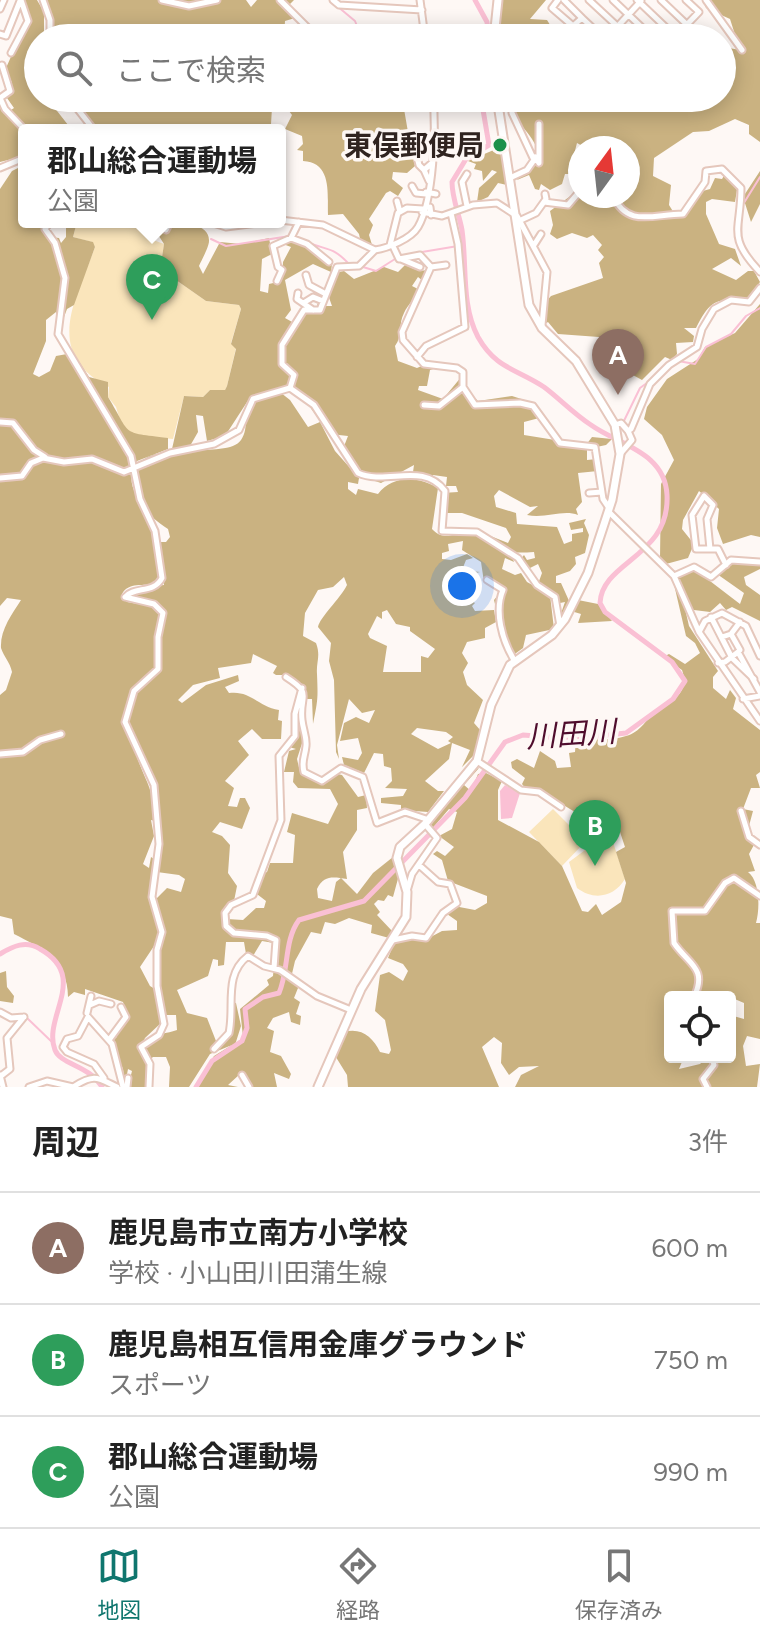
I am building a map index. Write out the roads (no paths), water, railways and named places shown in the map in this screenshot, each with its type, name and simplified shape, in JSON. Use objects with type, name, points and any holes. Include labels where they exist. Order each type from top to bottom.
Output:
[{"type":"main road","points":[[495,24],[498,0]]},
{"type":"main road","points":[[318,1087],[351,1010],[406,917],[407,892],[398,863],[402,845],[427,825],[478,762],[491,705],[514,660],[560,627],[588,573],[622,449],[621,427],[573,357],[542,328],[526,297],[518,217],[500,112]]},
{"type":"street","points":[[0,9],[4,0]]},
{"type":"street","points":[[18,40],[3,35],[21,0]]},
{"type":"street","points":[[21,0],[26,24]]},
{"type":"street","points":[[43,0],[50,24]]},
{"type":"street","points":[[162,0],[189,6],[217,0]]},
{"type":"street","points":[[333,0],[339,5],[422,10]]},
{"type":"street","points":[[420,0],[424,24]]},
{"type":"street","points":[[589,0],[614,24]]},
{"type":"street","points":[[613,0],[638,24]]},
{"type":"street","points":[[661,0],[687,24],[699,12],[687,0]]},
{"type":"street","points":[[706,0],[723,24]]},
{"type":"street","points":[[569,24],[552,8],[566,1],[588,24]]},
{"type":"street","points":[[620,24],[640,1],[662,24]]},
{"type":"street","points":[[283,2],[304,24]]},
{"type":"street","points":[[574,24],[582,18]]},
{"type":"street","points":[[11,50],[24,29]]},
{"type":"street","points":[[736,42],[742,50]]},
{"type":"street","points":[[1,69],[10,91],[0,98],[5,109],[19,124]]},
{"type":"street","points":[[290,388],[294,375],[282,364],[282,345],[304,310],[320,310],[324,293],[337,267],[359,266],[375,250],[391,245],[416,230],[425,209],[433,162],[433,112]]},
{"type":"street","points":[[512,112],[539,163],[539,124]]},
{"type":"street","points":[[417,157],[425,165],[429,181]]},
{"type":"street","points":[[512,177],[527,170],[534,157]]},
{"type":"street","points":[[425,165],[433,162]]},
{"type":"street","points":[[619,208],[630,216],[683,214],[705,182],[707,169],[722,169],[741,188],[736,228],[746,257],[760,272]]},
{"type":"street","points":[[464,208],[460,182],[467,174]]},
{"type":"street","points":[[412,186],[416,193],[436,194]]},
{"type":"street","points":[[518,217],[531,215],[544,202],[545,194]]},
{"type":"street","points":[[397,201],[396,208],[400,212]]},
{"type":"street","points":[[544,202],[568,205]]},
{"type":"street","points":[[420,267],[402,263],[391,245],[400,212],[407,208],[425,209],[431,215],[497,203],[518,217],[547,276],[542,328]]},
{"type":"street","points":[[417,357],[426,346],[465,327],[458,244],[447,207]]},
{"type":"street","points":[[286,220],[323,225],[375,250]]},
{"type":"street","points":[[277,281],[282,273],[276,268],[273,246],[291,238],[299,221]]},
{"type":"street","points":[[46,228],[55,243],[66,289],[59,318],[60,339],[135,468],[140,499],[155,531],[162,578],[154,588],[130,592],[125,597],[154,604],[163,613],[158,637],[158,669],[134,691],[125,722],[154,785],[159,844],[152,897],[162,932],[157,950],[157,986],[164,1024],[159,1035],[141,1047],[150,1064],[149,1087]]},
{"type":"street","points":[[534,246],[541,234]]},
{"type":"street","points":[[291,238],[307,244],[329,262]]},
{"type":"street","points":[[402,263],[420,255],[431,267]]},
{"type":"street","points":[[431,267],[446,265]]},
{"type":"street","points":[[431,267],[402,332],[403,340],[427,366],[457,368],[463,374],[463,387],[475,405],[520,403],[533,406],[560,443],[595,447],[605,505],[674,576],[699,632],[760,721]]},
{"type":"street","points":[[306,275],[309,285],[324,293]]},
{"type":"street","points":[[622,449],[632,440],[621,427],[650,384],[669,365],[697,347],[704,324],[716,307],[731,300],[749,302],[760,288]]},
{"type":"street","points":[[298,293],[297,299],[313,311]]},
{"type":"street","points":[[305,302],[313,297],[323,301]]},
{"type":"street","points":[[424,405],[439,406],[463,387]]},
{"type":"street","points":[[0,478],[22,476],[31,463],[50,459],[92,459],[116,471],[135,468],[170,453],[180,453],[225,439],[242,426],[253,399],[290,388]]},
{"type":"street","points":[[290,388],[314,405],[358,473],[381,479],[411,474],[440,484],[445,491],[442,531],[471,530],[518,558],[537,585],[555,597],[560,627]]},
{"type":"street","points":[[0,422],[13,423],[34,450],[50,459]]},
{"type":"street","points":[[591,491],[602,492]]},
{"type":"street","points":[[710,549],[707,519],[713,505],[704,496],[692,515],[695,548],[710,549],[718,549],[726,565]]},
{"type":"street","points":[[674,576],[694,567],[711,577],[736,559],[760,562]]},
{"type":"street","points":[[487,580],[503,590],[496,607],[508,652],[514,660]]},
{"type":"street","points":[[699,632],[711,617],[720,613],[749,629],[760,656]]},
{"type":"street","points":[[711,617],[732,658],[754,679]]},
{"type":"street","points":[[722,637],[731,634],[740,622]]},
{"type":"street","points":[[731,634],[760,694],[743,699]]},
{"type":"street","points":[[718,663],[738,652]]},
{"type":"street","points":[[286,677],[302,688],[305,700],[301,720],[306,744],[301,762],[304,772],[322,781],[341,768],[363,777],[377,823],[405,812],[427,825],[436,836],[436,842],[412,874],[407,892]]},
{"type":"street","points":[[277,969],[276,940],[267,936],[234,933],[226,926],[225,913],[231,905],[253,895],[281,820],[279,756],[295,736],[295,714],[302,688]]},
{"type":"street","points":[[0,754],[23,752],[40,740],[61,734]]},
{"type":"street","points":[[478,762],[521,790],[539,792],[561,807]]},
{"type":"street","points":[[741,811],[749,837],[760,844]]},
{"type":"street","points":[[393,940],[412,936],[426,938],[443,913],[454,909],[457,903],[450,884],[438,882],[419,865]]},
{"type":"street","points":[[695,991],[699,973],[696,965],[674,943],[672,911],[705,911],[725,883],[734,878],[760,896]]},
{"type":"street","points":[[214,1049],[230,1030],[230,985],[240,963],[248,956],[292,977],[317,996],[351,1010]]},
{"type":"street","points":[[91,996],[79,1035],[67,1039],[63,1047],[67,1052],[94,1064],[103,1078],[117,1087]]},
{"type":"street","points":[[90,1005],[99,1001],[111,1004]]},
{"type":"street","points":[[109,1040],[126,1017],[121,1007]]},
{"type":"street","points":[[0,1012],[11,1018],[24,1017],[7,1038],[10,1069],[0,1075],[3,1087]]},
{"type":"street","points":[[86,1013],[109,1040],[125,1087]]},
{"type":"street","points":[[707,1087],[703,1079],[714,1063]]},
{"type":"street","points":[[242,1075],[249,1087]]},
{"type":"street","points":[[29,1087],[47,1081],[73,1087],[93,1078],[103,1078]]},
{"type":"street","points":[[125,1087],[128,1078]]},
{"type":"waterway","name":"川田川","points":[[475,0],[487,24]]},
{"type":"waterway","points":[[337,6],[356,24]]},
{"type":"waterway","name":"川田川","points":[[196,1087],[212,1061],[242,1041],[247,1028],[245,1009],[263,997],[279,993],[291,937],[299,920],[364,901],[465,798],[505,742],[523,735],[573,739],[626,733],[673,699],[685,681],[672,662],[605,612],[600,603],[612,577],[648,545],[665,516],[667,495],[658,469],[639,451],[602,432],[544,387],[492,356],[473,325],[467,298],[462,230],[452,182],[466,159],[489,145],[483,112]]},
{"type":"waterway","points":[[742,206],[760,177]]},
{"type":"waterway","points":[[211,239],[226,246],[290,236]]},
{"type":"waterway","points":[[740,236],[747,252]]},
{"type":"waterway","points":[[309,243],[335,252],[349,264]]},
{"type":"waterway","points":[[410,254],[458,246]]},
{"type":"waterway","points":[[363,267],[376,271],[395,259]]},
{"type":"waterway","points":[[678,361],[695,364],[706,347],[731,334],[746,316],[760,308]]},
{"type":"waterway","points":[[619,431],[640,388],[651,380]]},
{"type":"waterway","points":[[0,954],[30,945],[54,960],[62,972],[63,985],[54,1024],[55,1050],[63,1059],[90,1074],[102,1087]]},
{"type":"waterway","points":[[26,1017],[53,1043]]},
{"type":"place","name":"東俣郵便局","points":[[500,145]]},
{"type":"place","name":"郡山総合運動場","points":[[152,320]]},
{"type":"place","name":"鹿児島市立南方小学校","points":[[618,395]]},
{"type":"place","name":"鹿児島相互信用金庫グラウンド","points":[[595,866]]}]
